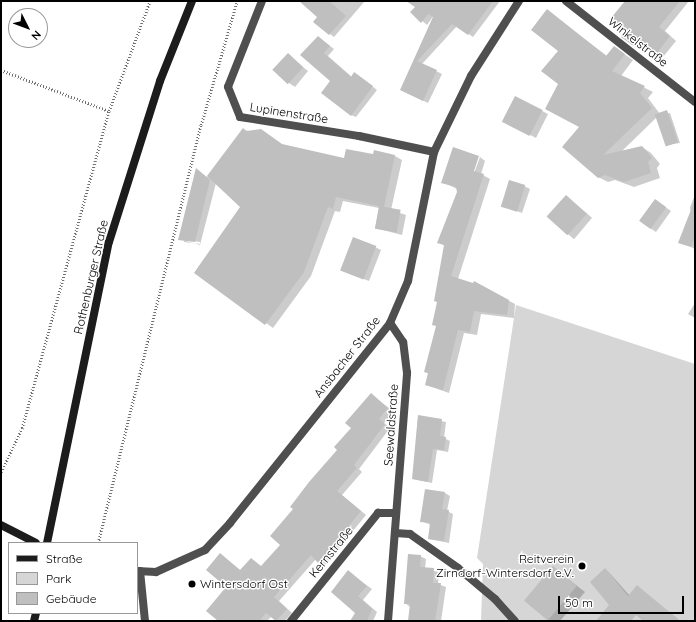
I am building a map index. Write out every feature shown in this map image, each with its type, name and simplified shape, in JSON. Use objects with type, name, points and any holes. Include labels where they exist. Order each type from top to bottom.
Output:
[{"type":"main road","name":"Rothenburger Straße","points":[[47,542],[109,242],[160,81],[192,1]]},
{"type":"main road","points":[[1,525],[34,542]]},
{"type":"street","name":"Lupinenstraße","points":[[262,1],[228,87],[240,117],[359,136],[434,152]]},
{"type":"street","name":"Ansbacher Straße","points":[[145,621],[139,571],[156,572],[205,550],[230,523],[390,323],[408,281],[434,152],[471,76],[519,1]]},
{"type":"street","name":"Winkelstraße","points":[[566,1],[695,102]]},
{"type":"street","name":"Seewaldstraße","points":[[388,621],[407,373],[403,342],[390,323]]},
{"type":"street","name":"Kernstraße","points":[[291,621],[378,513],[396,513]]},
{"type":"street","points":[[395,533],[410,534],[458,568],[496,599],[515,621]]},
{"type":"path","points":[[1,472],[22,428],[109,111],[150,1]]},
{"type":"path","points":[[98,542],[201,125],[236,1]]},
{"type":"path","points":[[1,70],[109,111]]},
{"type":"green space","points":[[516,305],[695,364],[695,621],[481,621],[483,564],[477,558]]},
{"type":"building","points":[[299,1],[329,1],[346,16],[329,35],[313,22],[317,17]]},
{"type":"building","points":[[406,1],[493,1],[468,35],[452,24],[417,61],[437,70],[423,101],[400,90],[433,17],[428,14],[421,23],[410,12],[415,7]]},
{"type":"building","points":[[625,1],[680,1],[659,27],[670,36],[656,54],[637,39],[632,45],[621,37],[626,31],[611,18]]},
{"type":"building","points":[[547,9],[606,56],[614,46],[625,54],[612,71],[645,86],[640,93],[652,108],[603,155],[642,146],[652,158],[648,162],[651,173],[624,182],[605,175],[598,178],[562,147],[579,127],[545,109],[558,84],[541,71],[558,51],[531,30]]},
{"type":"building","points":[[318,36],[330,46],[324,53],[327,56],[351,77],[354,72],[373,86],[351,116],[321,93],[330,81],[300,55]]},
{"type":"building","points":[[288,53],[303,67],[288,84],[272,70]]},
{"type":"building","points":[[515,96],[543,110],[529,136],[502,122]]},
{"type":"building","points":[[667,110],[678,142],[666,146],[655,114]]},
{"type":"building","points":[[243,128],[246,131],[261,129],[282,144],[344,158],[346,149],[373,154],[374,150],[395,155],[384,207],[336,197],[333,209],[328,207],[304,272],[265,325],[194,273],[240,207],[207,176]]},
{"type":"building","points":[[453,147],[479,156],[474,171],[484,174],[451,276],[473,283],[474,281],[509,300],[507,315],[474,311],[470,332],[458,330],[443,390],[425,385],[428,373],[424,372],[436,326],[432,325],[437,302],[434,301],[444,245],[437,243],[457,192],[456,187],[441,183]]},
{"type":"building","points":[[196,168],[210,180],[195,242],[178,240]]},
{"type":"building","points":[[509,180],[525,185],[517,212],[501,207]]},
{"type":"building","points":[[566,195],[587,214],[567,235],[547,217]]},
{"type":"building","points":[[655,199],[666,207],[650,229],[639,221]]},
{"type":"building","points":[[694,202],[695,237],[691,247],[678,243]]},
{"type":"building","points":[[379,206],[401,210],[397,232],[375,229]]},
{"type":"building","points":[[353,237],[376,246],[363,280],[340,271]]},
{"type":"building","points":[[371,393],[388,408],[379,419],[385,424],[354,465],[357,468],[337,491],[361,511],[318,563],[311,555],[274,597],[287,609],[276,621],[266,613],[259,621],[218,621],[206,611],[226,587],[206,570],[220,553],[240,570],[251,558],[261,566],[280,545],[270,536],[293,509],[290,507],[309,482],[337,450],[334,447],[351,428],[345,423]]},
{"type":"building","points":[[418,415],[442,419],[440,436],[446,437],[444,450],[433,449],[428,482],[412,479]]},
{"type":"building","points":[[425,489],[445,492],[442,509],[449,510],[444,541],[428,539],[430,523],[420,522]]},
{"type":"building","points":[[408,554],[421,555],[420,567],[434,568],[433,583],[441,583],[435,621],[408,621],[410,604],[404,604]]},
{"type":"building","points":[[553,566],[577,586],[548,620],[524,600]]},
{"type":"building","points":[[605,568],[628,596],[637,585],[680,621],[643,621],[636,615],[631,621],[596,621],[609,605],[590,582]]},
{"type":"building","points":[[348,570],[367,586],[358,596],[372,609],[367,621],[350,621],[355,613],[331,592]]},
{"type":"place","name":"Reitverein Zirndorf-Wintersdorf e.V.","points":[[582,566]]},
{"type":"place","name":"Wintersdorf Ost","points":[[192,584]]}]
